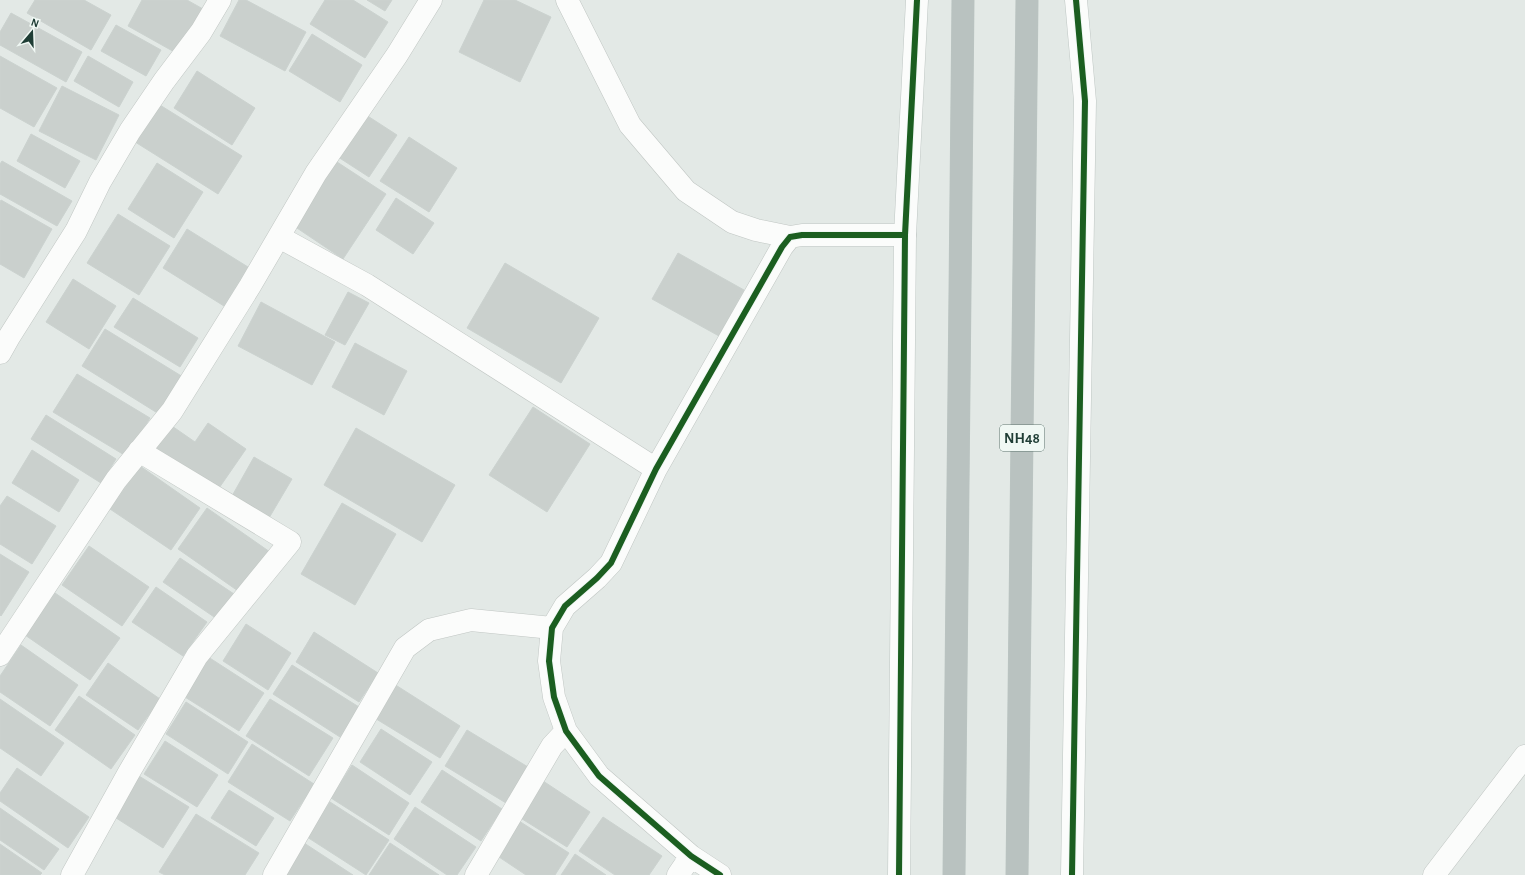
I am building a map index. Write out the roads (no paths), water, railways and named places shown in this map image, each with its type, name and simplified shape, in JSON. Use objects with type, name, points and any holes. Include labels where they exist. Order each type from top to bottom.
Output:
[{"type":"highway","points":[[954,875],[963,0]]},
{"type":"highway","name":"NH48","points":[[1017,875],[1027,0]]},
{"type":"street","points":[[0,353],[76,231],[100,182],[130,131],[201,32],[220,0]]},
{"type":"street","points":[[0,655],[116,480],[172,411],[250,286],[316,173],[397,55],[431,0]]},
{"type":"street","points":[[567,0],[630,125],[686,191],[732,222],[756,230],[790,238],[802,235],[905,235]]},
{"type":"street","points":[[899,875],[905,235],[917,0]]},
{"type":"street","points":[[1072,875],[1085,101],[1076,0]]},
{"type":"street","points":[[279,237],[367,285],[656,469]]},
{"type":"street","points":[[720,875],[691,856],[599,776],[566,731],[554,697],[549,661],[552,628],[565,606],[598,578],[611,563],[656,469],[782,246],[790,238]]},
{"type":"street","points":[[72,875],[128,774],[197,656],[290,542],[139,452]]},
{"type":"street","points":[[274,875],[405,648],[429,630],[471,620],[552,628]]},
{"type":"street","points":[[476,875],[552,746],[566,731]]},
{"type":"street","points":[[1434,875],[1525,756]]},
{"type":"street","points":[[678,875],[691,856]]}]
